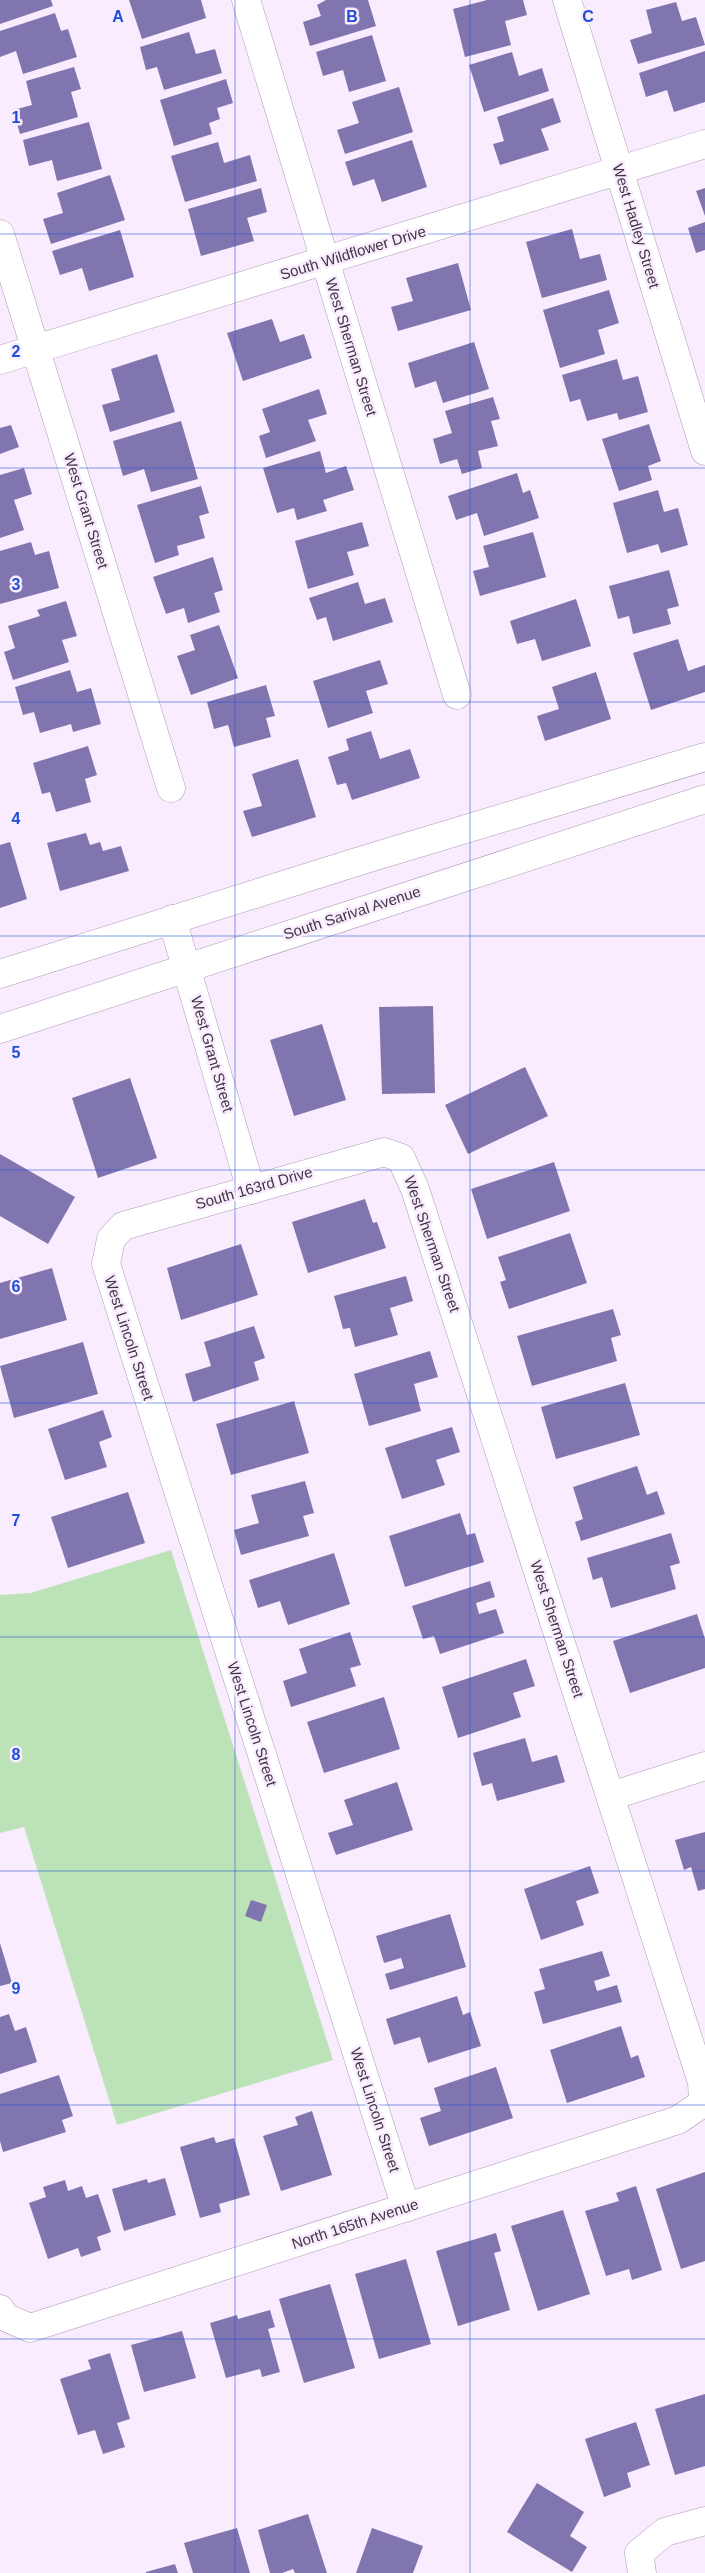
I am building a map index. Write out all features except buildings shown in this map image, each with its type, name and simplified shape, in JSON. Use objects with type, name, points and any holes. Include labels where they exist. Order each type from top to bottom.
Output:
[{"type":"street","name":"West Sherman Street","points":[[246,0],[457,694]]},
{"type":"street","name":"West Hadley Street","points":[[567,0],[705,451]]},
{"type":"street","name":"South Wildflower Drive","points":[[0,360],[705,144]]},
{"type":"street","name":"West Grant Street","points":[[0,234],[171,788]]},
{"type":"street","points":[[0,974],[172,919],[705,757]]},
{"type":"street","name":"South Sarival Avenue","points":[[0,1029],[705,799]]},
{"type":"street","name":"West Grant Street","points":[[172,919],[251,1190]]},
{"type":"street","name":"South 163rd Drive","points":[[111,1239],[123,1226],[251,1190],[361,1156],[384,1152],[401,1158]]},
{"type":"street","name":"West Sherman Street","points":[[401,1158],[415,1189],[611,1796],[702,2082],[702,2103]]},
{"type":"street","name":"West Lincoln Street","points":[[111,1239],[106,1264],[406,2208]]},
{"type":"street","points":[[611,1796],[705,1766]]},
{"type":"street","name":"North 165th Avenue","points":[[3,2313],[30,2328],[678,2120],[702,2103]]},
{"type":"street","points":[[641,2563],[666,2532],[705,2521]]},
{"type":"green space","points":[[171,1550],[333,2060],[117,2125],[24,1827],[0,1833],[0,1595],[31,1593]]}]
